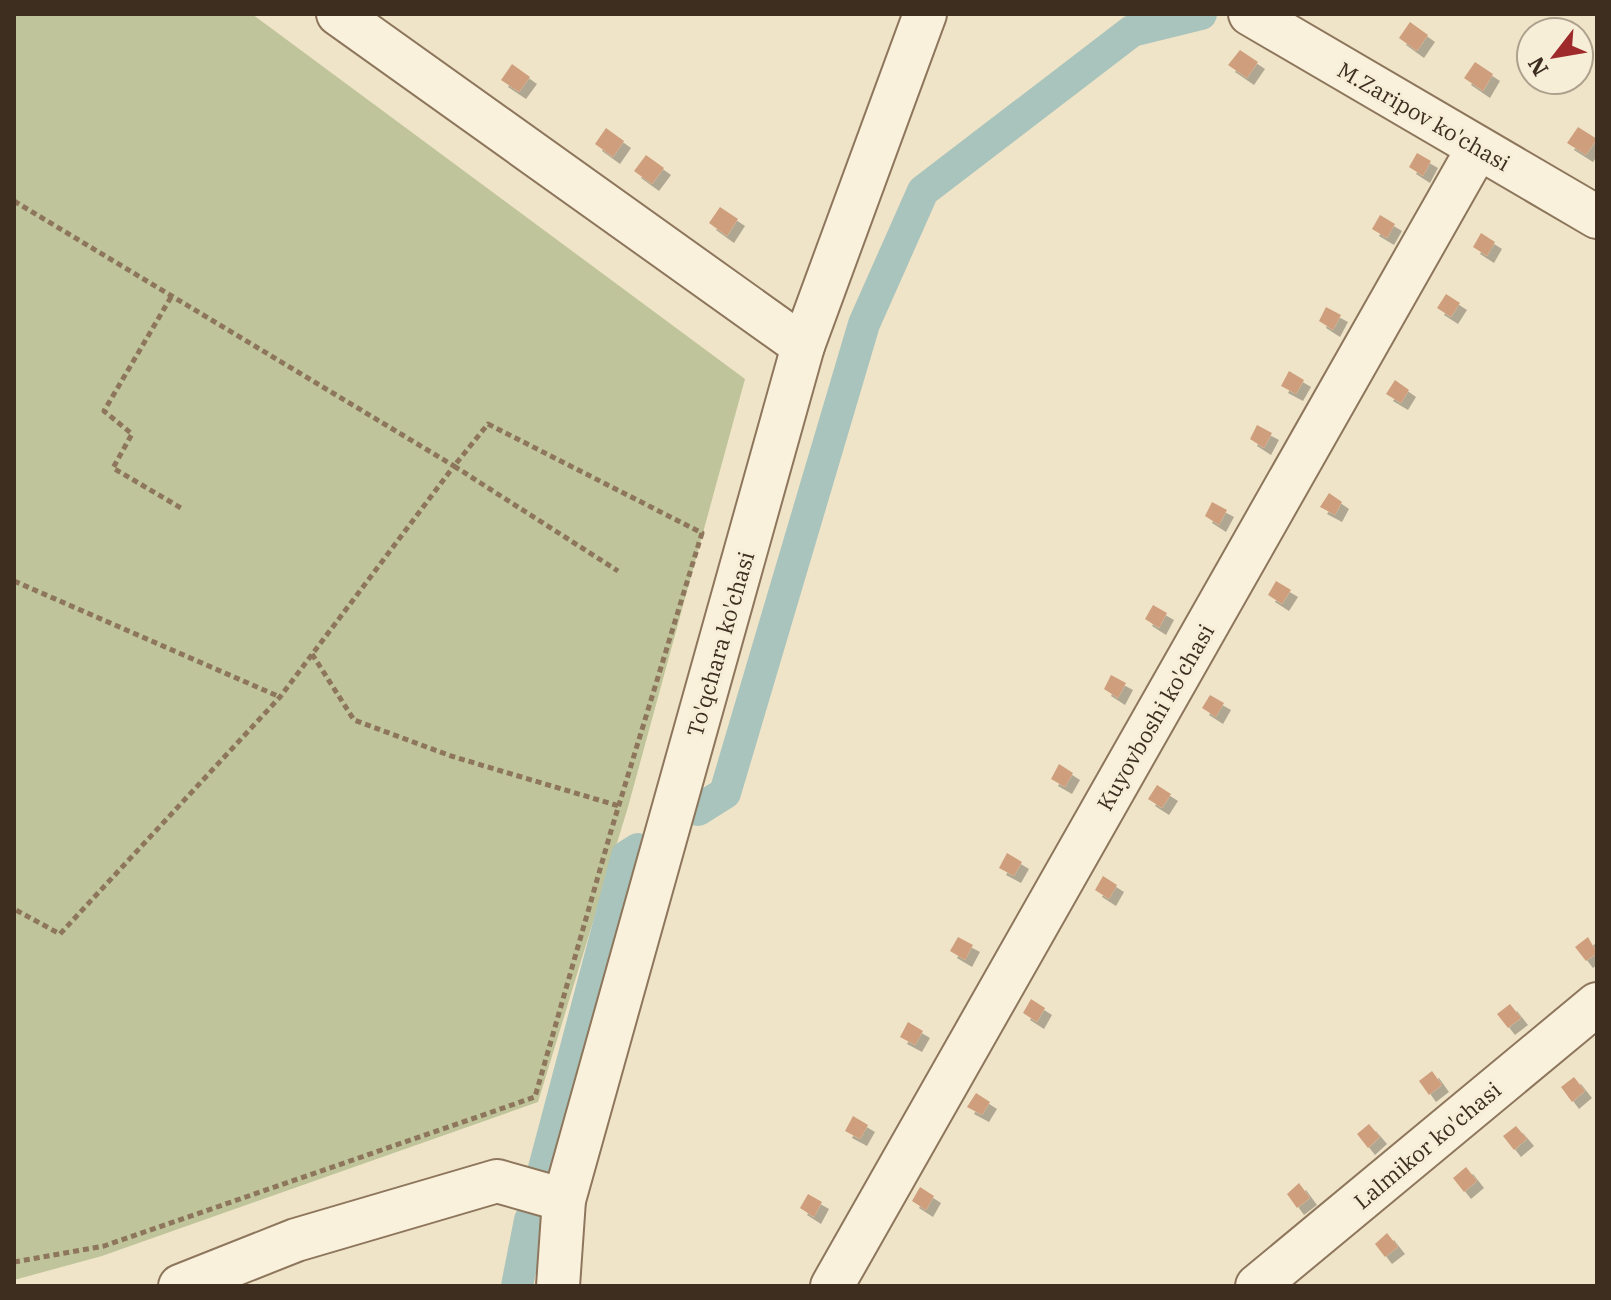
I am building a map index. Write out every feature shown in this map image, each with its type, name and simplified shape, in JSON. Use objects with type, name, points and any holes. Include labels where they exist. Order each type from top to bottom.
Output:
[{"type":"street","points":[[338,14],[803,346]]},
{"type":"street","name":"To'qchara ko'chasi","points":[[558,1286],[564,1200],[803,346],[925,14]]},
{"type":"street","name":"M.Zaripov ko'chasi","points":[[1250,14],[1597,217]]},
{"type":"street","name":"Kuyovboshi ko'chasi","points":[[832,1286],[1478,148]]},
{"type":"street","name":"Lalmikor ko'chasi","points":[[1257,1286],[1597,1004]]},
{"type":"street","points":[[180,1286],[296,1240],[497,1181],[564,1200]]},
{"type":"path","points":[[14,201],[454,466],[618,571]]},
{"type":"path","points":[[171,297],[104,411],[132,434],[113,468],[181,508]]},
{"type":"path","points":[[14,909],[60,934],[280,697],[488,424],[702,533],[535,1097],[104,1246],[14,1262]]},
{"type":"path","points":[[14,581],[280,697]]},
{"type":"path","points":[[312,654],[354,720],[451,756],[619,806]]},
{"type":"green space","points":[[14,14],[252,14],[745,379],[628,807],[538,1102],[102,1256],[14,1280]]},
{"type":"building","points":[[1410,22],[1428,35],[1417,51],[1399,38]]},
{"type":"building","points":[[1240,50],[1258,62],[1247,78],[1228,65]]},
{"type":"building","points":[[1475,62],[1493,74],[1483,91],[1464,78]]},
{"type":"building","points":[[512,64],[530,77],[519,92],[501,80]]},
{"type":"building","points":[[1578,127],[1597,139],[1586,155],[1567,143]]},
{"type":"building","points":[[606,128],[624,141],[613,157],[595,144]]},
{"type":"building","points":[[1417,153],[1431,161],[1423,176],[1409,167]]},
{"type":"building","points":[[646,155],[664,168],[652,184],[634,171]]},
{"type":"building","points":[[720,207],[738,219],[727,236],[709,223]]},
{"type":"building","points":[[1380,215],[1395,224],[1387,238],[1372,229]]},
{"type":"building","points":[[1481,233],[1495,242],[1487,256],[1473,247]]},
{"type":"building","points":[[1446,294],[1460,303],[1451,317],[1437,308]]},
{"type":"building","points":[[1326,307],[1341,315],[1333,330],[1319,321]]},
{"type":"building","points":[[1289,371],[1304,380],[1296,394],[1281,386]]},
{"type":"building","points":[[1395,380],[1409,390],[1401,403],[1386,394]]},
{"type":"building","points":[[1257,425],[1272,433],[1264,448],[1250,439]]},
{"type":"building","points":[[1329,493],[1342,502],[1335,515],[1320,507]]},
{"type":"building","points":[[1212,502],[1227,510],[1219,525],[1205,516]]},
{"type":"building","points":[[1276,581],[1291,590],[1282,604],[1268,595]]},
{"type":"building","points":[[1153,605],[1167,613],[1159,628],[1145,619]]},
{"type":"building","points":[[1111,675],[1126,683],[1118,698],[1104,689]]},
{"type":"building","points":[[1210,695],[1224,703],[1216,717],[1202,708]]},
{"type":"building","points":[[1059,764],[1073,773],[1065,787],[1051,779]]},
{"type":"building","points":[[1157,785],[1171,794],[1162,808],[1148,799]]},
{"type":"building","points":[[1007,853],[1022,862],[1014,876],[999,868]]},
{"type":"building","points":[[1103,876],[1117,885],[1109,899],[1095,890]]},
{"type":"building","points":[[958,937],[973,945],[965,960],[950,951]]},
{"type":"building","points":[[1588,937],[1597,953],[1586,961],[1575,947]]},
{"type":"building","points":[[1031,999],[1045,1008],[1037,1022],[1023,1013]]},
{"type":"building","points":[[1510,1004],[1521,1018],[1508,1028],[1497,1014]]},
{"type":"building","points":[[908,1022],[923,1031],[915,1045],[900,1037]]},
{"type":"building","points":[[1432,1071],[1442,1085],[1429,1095],[1419,1081]]},
{"type":"building","points":[[1574,1077],[1585,1091],[1572,1102],[1561,1087]]},
{"type":"building","points":[[976,1093],[990,1102],[982,1115],[967,1107]]},
{"type":"building","points":[[853,1116],[868,1125],[860,1139],[845,1131]]},
{"type":"building","points":[[1369,1124],[1380,1137],[1368,1148],[1357,1134]]},
{"type":"building","points":[[1516,1126],[1527,1139],[1514,1150],[1503,1136]]},
{"type":"building","points":[[1466,1167],[1477,1181],[1464,1192],[1453,1178]]},
{"type":"building","points":[[1299,1183],[1310,1198],[1297,1208],[1287,1194]]},
{"type":"building","points":[[920,1187],[934,1196],[926,1210],[912,1201]]},
{"type":"building","points":[[808,1194],[822,1202],[814,1217],[800,1208]]},
{"type":"building","points":[[1387,1233],[1398,1247],[1385,1257],[1375,1244]]},
{"type":"waterway","points":[[698,810],[725,793],[864,324],[923,191],[1132,31],[1201,14]]},
{"type":"waterway","points":[[543,1172],[627,856],[638,849]]},
{"type":"waterway","points":[[517,1286],[530,1220]]}]
